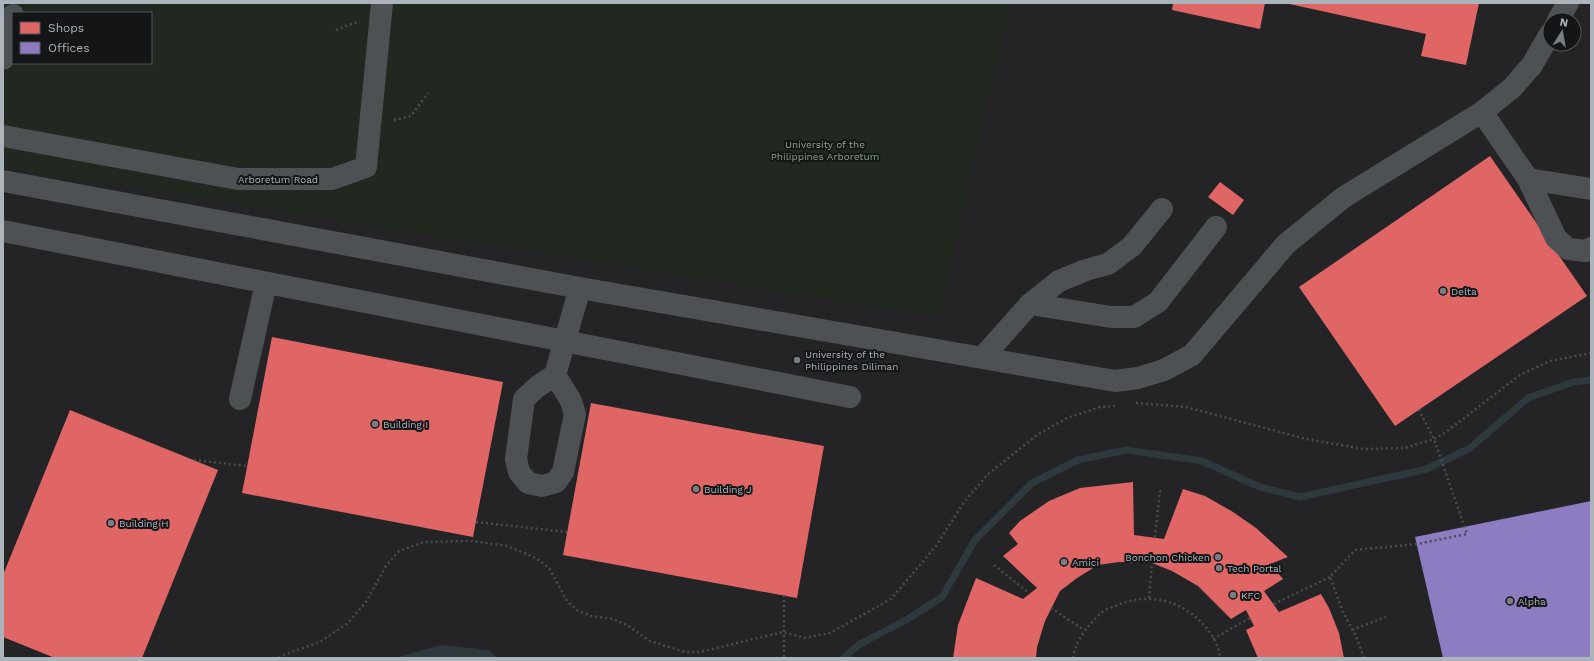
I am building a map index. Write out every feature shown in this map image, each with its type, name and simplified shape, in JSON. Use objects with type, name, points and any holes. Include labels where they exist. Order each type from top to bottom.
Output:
[{"type":"street","name":"Arboretum Road","points":[[3,136],[238,179],[332,179],[366,168],[382,3]]},
{"type":"street","points":[[1563,12],[1568,3]]},
{"type":"street","points":[[3,59],[12,19]]},
{"type":"street","points":[[3,181],[580,288],[1115,381],[1138,378],[1164,370],[1192,355],[1286,244],[1344,197],[1482,112],[1512,88],[1532,66],[1542,48]]},
{"type":"street","points":[[1482,112],[1528,179],[1556,238],[1568,249],[1586,251],[1591,248]]},
{"type":"street","points":[[1528,179],[1591,188]]},
{"type":"street","points":[[982,358],[1030,304],[1059,281],[1086,270],[1108,264],[1132,246],[1162,209]]},
{"type":"street","points":[[1030,304],[1111,317],[1134,317],[1158,302],[1216,227]]},
{"type":"street","points":[[3,231],[850,396]]},
{"type":"street","points":[[240,399],[266,283]]},
{"type":"street","points":[[555,375],[580,288]]},
{"type":"path","points":[[370,125],[412,116],[428,93]]},
{"type":"path","points":[[1131,404],[1139,403],[1186,407],[1306,439],[1364,449],[1405,448],[1434,439],[1446,432],[1520,375],[1550,361],[1591,354]]},
{"type":"path","points":[[279,658],[283,655],[320,642],[348,623],[366,602],[386,566],[399,551],[424,542],[472,541],[507,546],[536,558],[549,568],[567,601],[577,610],[591,616],[613,618],[627,625],[650,641],[684,652],[700,652],[783,632],[805,638],[830,633],[891,599],[936,546],[964,502],[988,474],[1037,435],[1066,418],[1100,407],[1116,406]]},
{"type":"path","points":[[1274,604],[1330,577],[1356,550],[1416,544],[1467,534],[1434,439],[1419,410]]},
{"type":"path","points":[[194,460],[247,466]]},
{"type":"path","points":[[1155,537],[1160,490]]},
{"type":"path","points":[[476,522],[567,532]]},
{"type":"path","points":[[1149,598],[1152,563]]},
{"type":"path","points":[[994,566],[1030,594]]},
{"type":"path","points":[[1330,577],[1343,612],[1364,658]]},
{"type":"path","points":[[784,595],[784,658]]},
{"type":"path","points":[[1073,658],[1084,630],[1102,612],[1125,601],[1149,598],[1172,602],[1193,614],[1209,631],[1220,653],[1220,658]]},
{"type":"path","points":[[1051,608],[1084,630]]},
{"type":"path","points":[[1352,630],[1386,617]]},
{"type":"path","points":[[1213,639],[1250,618]]},
{"type":"shaded area","name":"University of the Philippines Diliman","points":[[3,3],[1591,3],[1591,658],[3,658]]},
{"type":"shaded area","points":[[441,645],[489,650],[498,658],[395,658]]},
{"type":"green space","name":"University of the Philippines Arboretum","points":[[3,3],[1010,3],[939,317],[3,167]]},
{"type":"building: Shops","points":[[1173,3],[1265,3],[1260,29],[1172,10]]},
{"type":"building: Shops","points":[[1285,3],[1479,3],[1466,65],[1421,56],[1426,34]]},
{"type":"building: Shops","name":"Delta","points":[[1490,156],[1587,296],[1395,426],[1299,287]]},
{"type":"building: Shops","points":[[1220,182],[1244,200],[1233,215],[1208,197]]},
{"type":"building: Shops","name":"Building I","points":[[272,337],[503,382],[473,537],[242,493]]},
{"type":"building: Shops","name":"Building J","points":[[591,403],[824,446],[797,598],[563,555]]},
{"type":"building: Shops","name":"Building H","points":[[70,410],[218,470],[142,658],[55,658],[3,637],[3,575]]},
{"type":"building: Shops","name":"Tech Portal","points":[[1133,482],[1134,535],[1164,539],[1183,489],[1205,496],[1233,512],[1256,528],[1288,557],[1270,564],[1283,579],[1264,591],[1279,612],[1321,594],[1329,608],[1339,633],[1344,658],[1258,658],[1246,630],[1254,626],[1246,610],[1231,619],[1198,586],[1172,571],[1152,563],[1119,562],[1098,565],[1060,591],[1045,621],[1037,647],[1036,658],[953,658],[958,625],[976,578],[1023,599],[1037,588],[1003,556],[1018,544],[1009,533],[1020,521],[1049,501],[1080,488]]},
{"type":"building: Offices","name":"Alpha","points":[[1591,501],[1591,658],[1443,658],[1415,537]]},
{"type":"waterway","points":[[843,658],[860,644],[906,620],[942,597],[975,540],[1032,483],[1078,460],[1127,450],[1202,461],[1260,487],[1300,497],[1427,469],[1470,448],[1528,398],[1573,382],[1591,380]]},
{"type":"place","name":"Delta","points":[[1443,291]]},
{"type":"place","name":"University of the Philippines Diliman","points":[[797,360]]},
{"type":"place","name":"Building I","points":[[375,424]]},
{"type":"place","name":"Building J","points":[[696,489]]},
{"type":"place","name":"Building H","points":[[111,523]]},
{"type":"place","name":"Bonchon Chicken","points":[[1218,557]]},
{"type":"place","name":"Amici","points":[[1064,562]]},
{"type":"place","name":"Tech Portal","points":[[1219,568]]},
{"type":"place","name":"KFC","points":[[1233,595]]},
{"type":"place","name":"Alpha","points":[[1510,601]]}]
